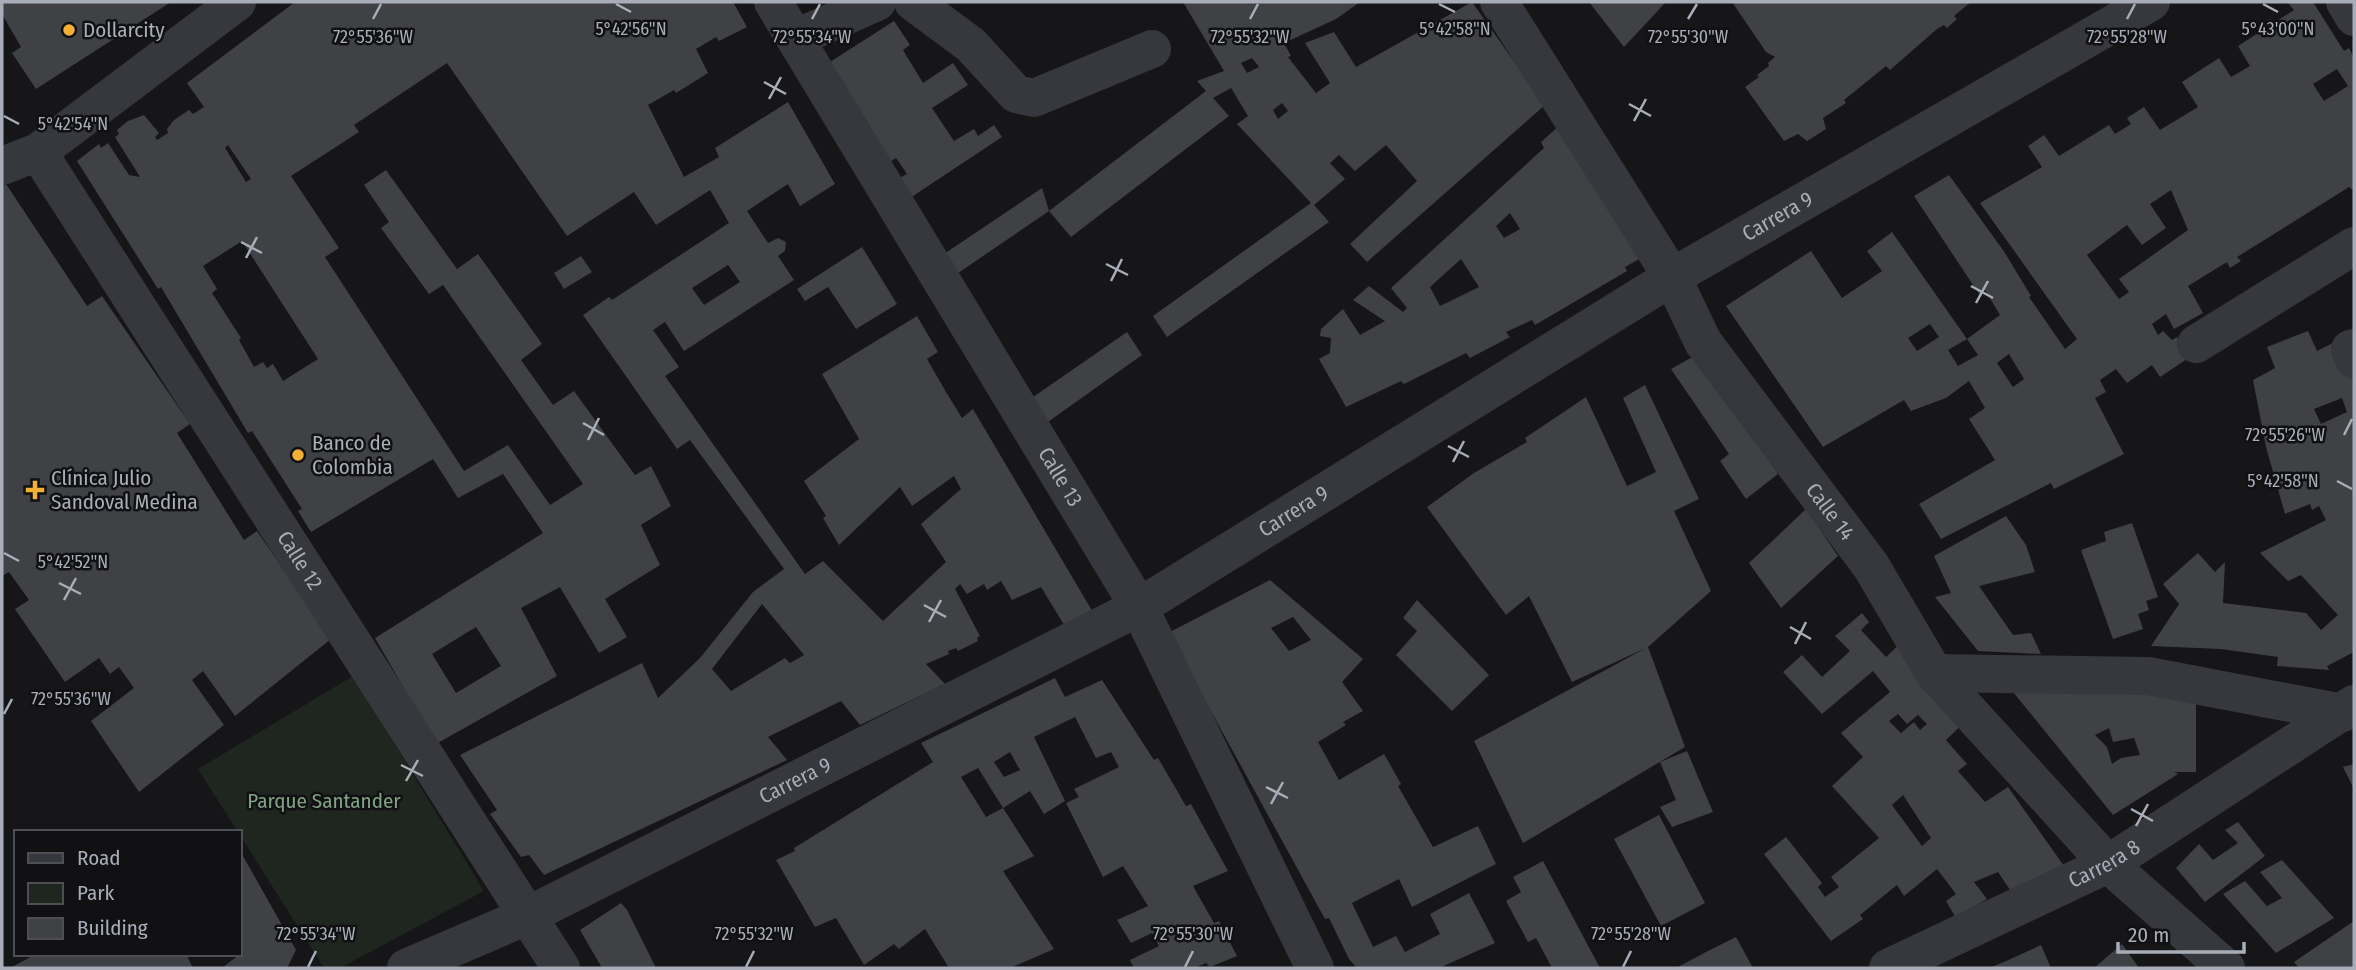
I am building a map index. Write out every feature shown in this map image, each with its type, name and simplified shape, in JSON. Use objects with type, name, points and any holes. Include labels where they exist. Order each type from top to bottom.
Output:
[{"type":"street","points":[[2,166],[38,152],[237,2]]},
{"type":"street","points":[[783,17],[796,38],[877,2]]},
{"type":"street","points":[[914,2],[971,45],[1016,94],[1034,98],[1153,49]]},
{"type":"street","name":"Calle 14","points":[[1499,2],[1672,277],[1703,342],[1871,566],[1934,673],[2108,864],[2226,968]]},
{"type":"street","name":"Carrera 9","points":[[406,968],[529,915],[1139,607],[1672,277],[2151,2]]},
{"type":"street","points":[[2345,2],[2354,17]]},
{"type":"street","name":"Calle 13","points":[[783,17],[1139,607],[1315,968]]},
{"type":"street","name":"Calle 12","points":[[38,152],[561,968]]},
{"type":"street","points":[[2196,344],[2354,246]]},
{"type":"street","name":"Carrera 8","points":[[1934,673],[2148,676],[2349,709]]},
{"type":"street","name":"Carrera 8","points":[[1888,968],[2108,864],[2349,709]]},
{"type":"green space","name":"Parque Santander","points":[[353,676],[484,891],[340,968],[324,968],[242,838],[242,830],[237,830],[198,769]]},
{"type":"building","name":"Dollarcity","points":[[2,2],[171,2],[36,89],[12,53],[21,47],[2,14]]},
{"type":"building","points":[[295,2],[733,2],[747,27],[719,41],[716,37],[696,49],[708,73],[676,93],[674,90],[648,105],[684,177],[719,157],[715,148],[788,102],[835,184],[800,206],[788,184],[747,211],[768,243],[778,238],[786,242],[785,251],[778,256],[794,280],[684,351],[665,322],[653,330],[679,367],[665,376],[805,574],[823,561],[883,621],[946,562],[921,524],[961,489],[954,476],[912,506],[900,487],[839,545],[823,518],[826,516],[804,481],[859,439],[822,374],[917,316],[938,352],[927,359],[946,392],[962,418],[973,409],[1094,614],[1066,628],[1041,587],[1012,600],[1001,581],[987,590],[984,584],[967,594],[960,584],[955,589],[980,636],[978,641],[958,651],[956,648],[948,651],[949,654],[926,664],[945,684],[860,725],[841,701],[768,737],[787,760],[544,875],[529,855],[521,857],[490,814],[497,810],[460,755],[642,663],[658,698],[700,658],[753,592],[784,569],[690,440],[677,449],[583,315],[609,297],[612,300],[729,223],[710,190],[656,225],[634,192],[567,236],[447,63],[354,125],[359,132],[291,176],[339,248],[325,257],[464,471],[508,445],[550,505],[583,484],[443,285],[429,294],[381,228],[389,222],[364,185],[386,170],[457,269],[478,254],[542,344],[521,360],[553,405],[574,391],[635,475],[651,466],[671,506],[641,525],[660,565],[605,599],[627,637],[599,653],[560,587],[521,608],[557,676],[436,744],[375,638],[543,533],[503,474],[458,498],[433,459],[311,532],[298,511],[302,509],[252,431],[248,433],[161,287],[158,289],[77,161],[99,144],[101,148],[108,143],[129,175],[140,177],[115,137],[119,134],[117,130],[128,121],[144,115],[159,133],[155,137],[157,140],[168,133],[167,129],[174,120],[189,110],[193,114],[204,107],[187,83]],"holes":[[[228,145],[251,179],[246,182],[225,148]],[[242,241],[318,359],[283,381],[273,364],[267,368],[263,362],[254,367],[239,340],[241,338],[212,293],[217,289],[203,266]],[[728,265],[740,282],[704,305],[692,288]],[[762,604],[804,655],[790,663],[785,658],[731,691],[712,669]],[[476,627],[501,666],[456,693],[432,654]]]},
{"type":"building","points":[[1183,2],[1360,2],[1336,19],[1284,43],[1291,56],[1288,57],[1316,93],[1330,83],[1305,43],[1334,32],[1356,67],[1472,2],[1545,105],[1367,262],[1350,244],[1417,181],[1386,145],[1355,171],[1339,155],[1330,163],[1345,179],[1314,205],[1329,222],[1167,337],[1153,316],[1311,203],[1237,124],[1248,116],[1231,88],[1213,98],[1229,116],[1071,237],[1049,211],[1206,91],[1197,81],[1224,71]],"holes":[[[1252,58],[1259,67],[1247,73],[1241,63]],[[1282,103],[1288,111],[1278,119],[1273,110]]]},
{"type":"building","points":[[1589,2],[1666,2],[1624,47]]},
{"type":"building","points":[[1732,2],[1971,2],[1954,16],[1957,19],[1947,28],[1944,25],[1937,29],[1890,70],[1886,66],[1844,100],[1846,103],[1823,118],[1826,129],[1807,141],[1798,134],[1784,141],[1745,87],[1759,77],[1757,75],[1769,66],[1768,63],[1775,57],[1766,52]]},
{"type":"building","points":[[2287,2],[2313,2],[2344,51],[2349,48],[2354,58],[2354,191],[2349,187],[2237,257],[2241,261],[2230,268],[2227,262],[2188,286],[2203,313],[2174,329],[2166,314],[2152,324],[2158,335],[2163,331],[2172,340],[2177,337],[2189,357],[2184,361],[2160,377],[2152,365],[2127,383],[2116,369],[2100,380],[2106,392],[2095,398],[2124,454],[2054,489],[2051,483],[1941,539],[1919,504],[1995,460],[1969,419],[1985,408],[1969,381],[1946,398],[1911,411],[1904,400],[1823,447],[1726,306],[1811,251],[1842,298],[1882,271],[1867,251],[1892,232],[1967,339],[2000,315],[1985,290],[1979,294],[1914,196],[1949,175],[2005,253],[2031,296],[2029,297],[2065,349],[2077,339],[1980,203],[2042,167],[2028,146],[2044,135],[2059,156],[2109,125],[2115,134],[2131,124],[2127,118],[2144,107],[2160,130],[2198,107],[2182,82],[2219,58],[2231,77],[2250,66],[2238,46],[2294,10]],"holes":[[[2337,69],[2348,86],[2324,101],[2313,84]],[[2171,190],[2188,230],[2119,279],[2129,292],[2119,299],[2087,255],[2127,225],[2142,245],[2166,228],[2150,204]],[[1930,324],[1939,337],[1917,351],[1908,338]],[[1967,339],[1978,355],[1958,366],[1948,350]],[[2009,354],[2024,379],[2013,387],[1997,363]]]},
{"type":"building","points":[[894,21],[910,45],[903,50],[923,83],[953,63],[968,85],[932,108],[954,141],[974,129],[978,136],[994,125],[1002,137],[910,198],[898,179],[907,174],[896,158],[888,163],[830,62]]},
{"type":"building","points":[[1559,126],[1641,258],[1625,267],[1627,271],[1535,325],[1532,320],[1506,332],[1510,337],[1470,358],[1466,353],[1404,384],[1401,381],[1346,407],[1319,359],[1330,353],[1331,338],[1320,336],[1321,329],[1343,309],[1360,335],[1385,321],[1353,300],[1369,286],[1403,312],[1407,308],[1391,288],[1544,148],[1541,142]],"holes":[[[1510,213],[1520,229],[1504,238],[1496,226]],[[1461,259],[1479,287],[1440,306],[1430,287]]]},
{"type":"building","points":[[6,184],[87,306],[102,296],[190,424],[177,433],[244,540],[257,531],[331,639],[235,716],[203,671],[192,680],[224,725],[139,792],[91,721],[134,688],[119,667],[110,674],[99,658],[65,682],[15,609],[29,600],[9,572],[2,576],[2,186]]},
{"type":"building","points":[[1042,188],[1049,211],[945,282],[935,260]]},
{"type":"building","points":[[862,247],[897,304],[856,329],[828,287],[805,301],[797,289]]},
{"type":"building","points":[[581,256],[592,272],[564,289],[554,273]]},
{"type":"building","points":[[2308,331],[2317,351],[2337,341],[2354,382],[2354,652],[2327,666],[2329,670],[2277,666],[2278,657],[2221,649],[2151,646],[2179,604],[2163,584],[2198,553],[2215,572],[2225,562],[2223,603],[2306,613],[2321,630],[2338,615],[2301,575],[2288,581],[2260,553],[2326,520],[2319,506],[2312,510],[2310,504],[2285,514],[2266,447],[2253,380],[2275,368],[2267,347]],"holes":[[[2342,398],[2347,412],[2321,424],[2314,409]]]},
{"type":"building","points":[[1127,332],[1142,355],[1038,429],[1023,404]]},
{"type":"building","points":[[1696,355],[1778,474],[1746,499],[1720,461],[1729,454],[1671,369]]},
{"type":"building","points":[[1645,385],[1699,499],[1674,511],[1711,591],[1648,647],[1685,747],[1523,843],[1474,741],[1646,648],[1572,682],[1529,596],[1506,615],[1427,507],[1474,473],[1527,442],[1525,438],[1586,397],[1627,486],[1656,472],[1623,398]]},
{"type":"building","points":[[1806,509],[1838,556],[1781,608],[1749,563]]},
{"type":"building","points":[[2006,516],[2026,545],[2035,572],[1979,586],[2013,635],[2031,633],[2041,654],[1978,651],[1935,597],[1951,593],[1934,556]]},
{"type":"building","points":[[2132,523],[2158,597],[2146,601],[2149,610],[2138,614],[2143,629],[2113,639],[2081,550],[2106,541],[2104,532]]},
{"type":"building","points":[[1270,580],[1363,659],[1342,682],[1363,711],[1343,722],[1346,725],[1318,742],[1339,780],[1384,754],[1401,784],[1398,786],[1433,847],[1478,826],[1496,864],[1412,907],[1399,879],[1352,903],[1373,947],[1396,936],[1405,952],[1440,934],[1430,914],[1469,893],[1495,943],[1439,968],[1357,968],[1349,959],[1329,918],[1325,919],[1168,633]],"holes":[[[1293,617],[1311,640],[1289,651],[1271,628]]]},
{"type":"building","points":[[1417,600],[1489,675],[1452,711],[1396,655],[1417,631],[1403,618]]},
{"type":"building","points":[[1862,613],[1869,622],[1861,630],[1886,657],[1904,640],[1971,716],[1946,740],[1967,764],[1958,771],[1985,802],[2008,787],[2064,866],[2010,890],[1998,872],[1974,882],[1987,899],[1956,918],[1946,901],[1956,894],[1937,869],[1904,896],[1897,885],[1860,915],[1863,919],[1831,941],[1764,854],[1786,837],[1822,883],[1818,887],[1825,897],[1839,887],[1831,877],[1879,838],[1832,786],[1863,757],[1841,733],[1890,692],[1873,671],[1822,714],[1783,672],[1802,655],[1822,677],[1850,651],[1835,636]],"holes":[[[1898,714],[1907,724],[1918,715],[1927,724],[1920,730],[1914,722],[1901,733],[1889,721]],[[1903,795],[1931,838],[1922,846],[1892,805]]]},
{"type":"building","points":[[1055,678],[1065,697],[1102,680],[1154,760],[1158,758],[1186,806],[1191,804],[1228,871],[1193,886],[1214,923],[1219,921],[1237,956],[1210,967],[1206,963],[1194,968],[1134,968],[1130,960],[1159,946],[1152,933],[1131,943],[1117,920],[1148,906],[1123,866],[1103,877],[1066,803],[1079,797],[1074,789],[1119,767],[1111,752],[1096,758],[1075,717],[1034,737],[1065,801],[1044,814],[1030,791],[1003,808],[1034,856],[1003,871],[1054,949],[1010,968],[949,968],[925,929],[899,949],[894,944],[864,965],[836,918],[815,927],[776,860],[795,851],[794,848],[933,762],[921,743]],"holes":[[[1010,752],[1020,770],[1004,777],[994,762]],[[978,768],[1003,808],[986,817],[961,777]]]},
{"type":"building","points":[[2009,687],[2196,693],[2196,772],[2174,772],[2178,774],[2113,815]],"holes":[[[2109,728],[2113,742],[2134,738],[2140,755],[2121,758],[2112,764],[2107,747],[2095,735]]]},
{"type":"building","points":[[1687,751],[1713,812],[1672,827],[1660,807],[1676,800],[1660,762]]},
{"type":"building","points":[[2354,764],[2354,789],[2343,767]]},
{"type":"building","points":[[1659,815],[1705,903],[1661,926],[1614,839]]},
{"type":"building","points":[[2238,822],[2265,856],[2205,902],[2176,868],[2199,844],[2213,860],[2238,843],[2225,830]]},
{"type":"building","points":[[242,857],[296,950],[287,968],[222,968],[237,956],[242,956]]},
{"type":"building","points":[[2282,860],[2334,918],[2276,953],[2223,894],[2245,881],[2267,906],[2282,898],[2260,872]]},
{"type":"building","points":[[1543,861],[1600,968],[1552,968],[1536,938],[1528,942],[1506,901],[1521,892],[1513,877]]},
{"type":"building","points":[[621,903],[656,968],[602,968],[580,930]]},
{"type":"building","points":[[2354,921],[2354,968],[2299,968],[2294,962]]},
{"type":"building","points":[[1736,937],[1753,968],[1676,968],[1706,952]]},
{"type":"building","points":[[2122,944],[2139,968],[2094,968]]},
{"type":"building","points":[[2041,945],[2051,968],[1989,968],[2004,962]]},
{"type":"building","points":[[32,956],[187,956],[193,968],[10,968]]},
{"type":"place","name":"Dollarcity","points":[[69,30]]},
{"type":"place","name":"Banco de Colombia","points":[[298,455]]},
{"type":"place","name":"Clínica Julio Sandoval Medina","points":[[35,490]]}]
